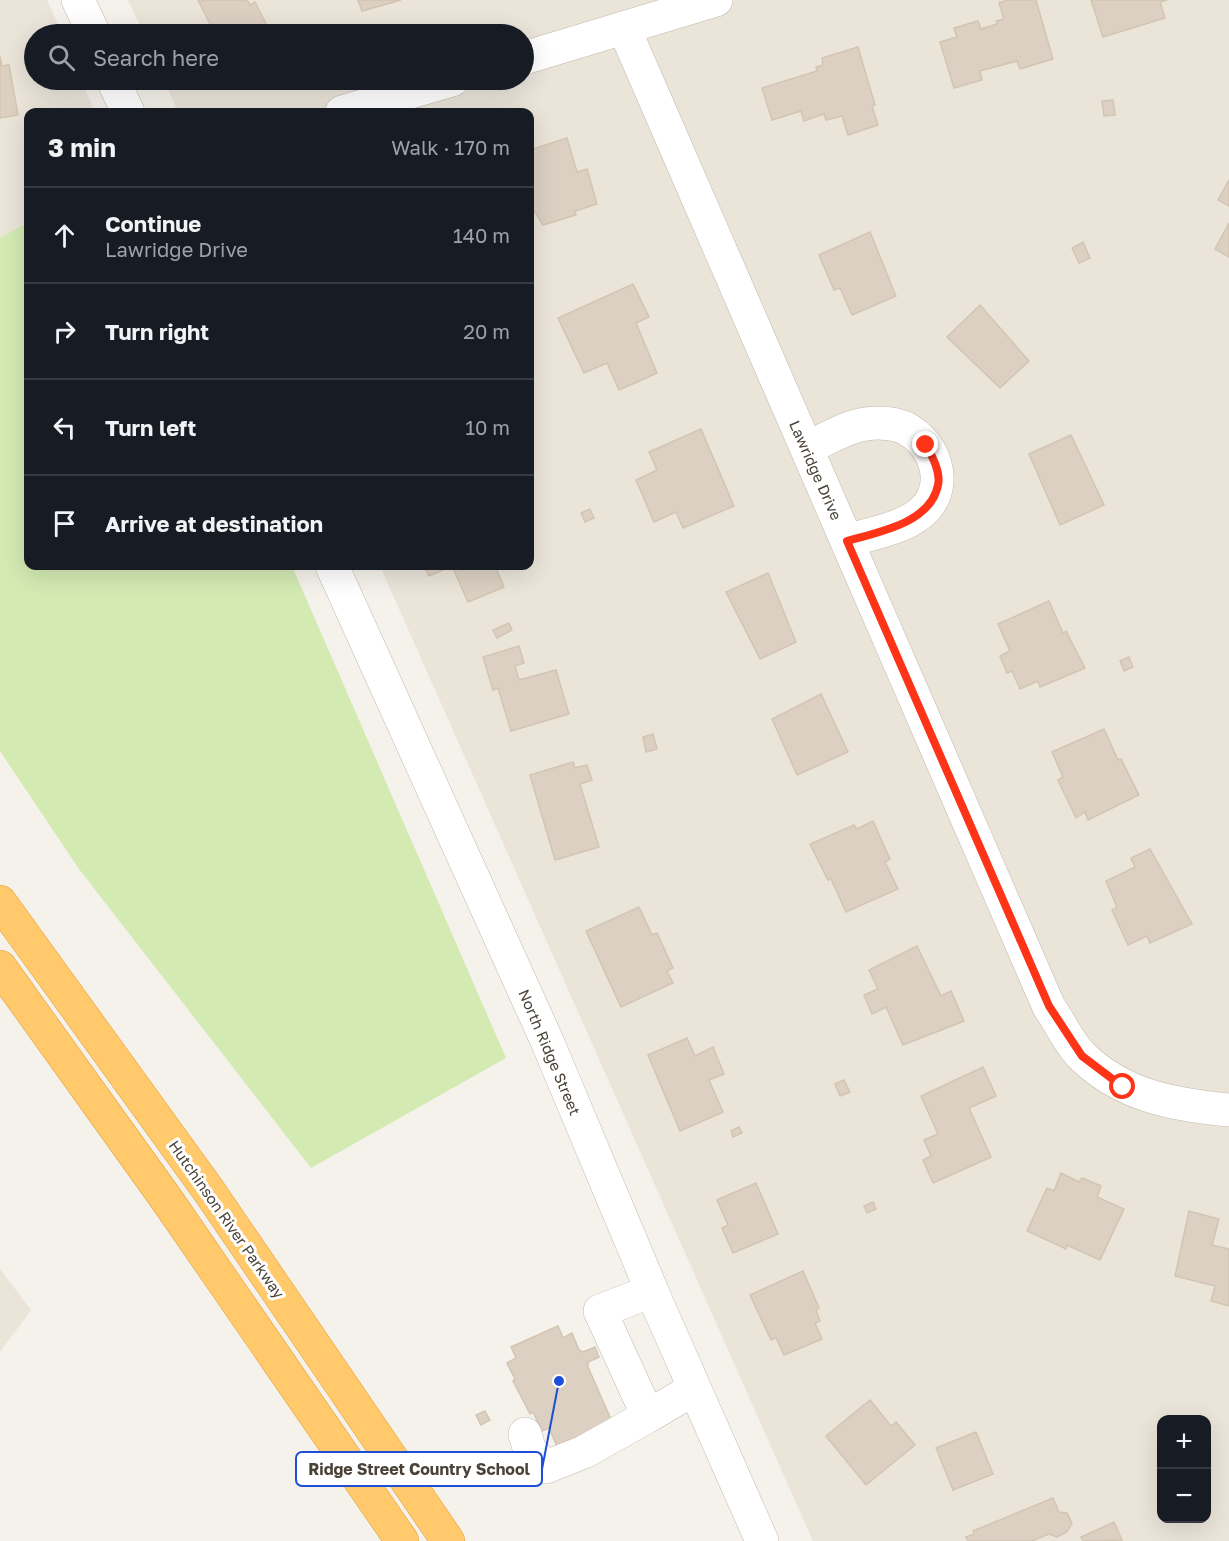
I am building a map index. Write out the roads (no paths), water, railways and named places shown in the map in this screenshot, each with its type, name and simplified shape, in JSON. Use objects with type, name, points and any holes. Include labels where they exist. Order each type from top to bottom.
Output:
[{"type":"highway","name":"Hutchinson River Parkway","points":[[0,902],[209,1191],[448,1541]]},
{"type":"highway","points":[[0,967],[148,1173],[402,1541]]},
{"type":"street","points":[[78,0],[89,24]]},
{"type":"street","points":[[534,55],[716,0]]},
{"type":"street","name":"Lawridge Drive","points":[[624,28],[1049,1006],[1082,1056],[1123,1087],[1179,1105],[1229,1110]]},
{"type":"street","points":[[118,90],[126,108]]},
{"type":"street","points":[[356,108],[418,90]]},
{"type":"street","points":[[807,448],[864,424],[887,423],[906,428],[926,445],[936,464],[939,484],[926,508],[900,525],[847,541]]},
{"type":"street","name":"North Ridge Street","points":[[334,570],[547,1041],[694,1389],[762,1541]]},
{"type":"street","points":[[648,1416],[600,1311],[652,1291]]},
{"type":"street","points":[[525,1434],[530,1451],[546,1467],[584,1452],[694,1389]]},
{"type":"place","name":"Ridge Street Country School","points":[[559,1381]]}]
